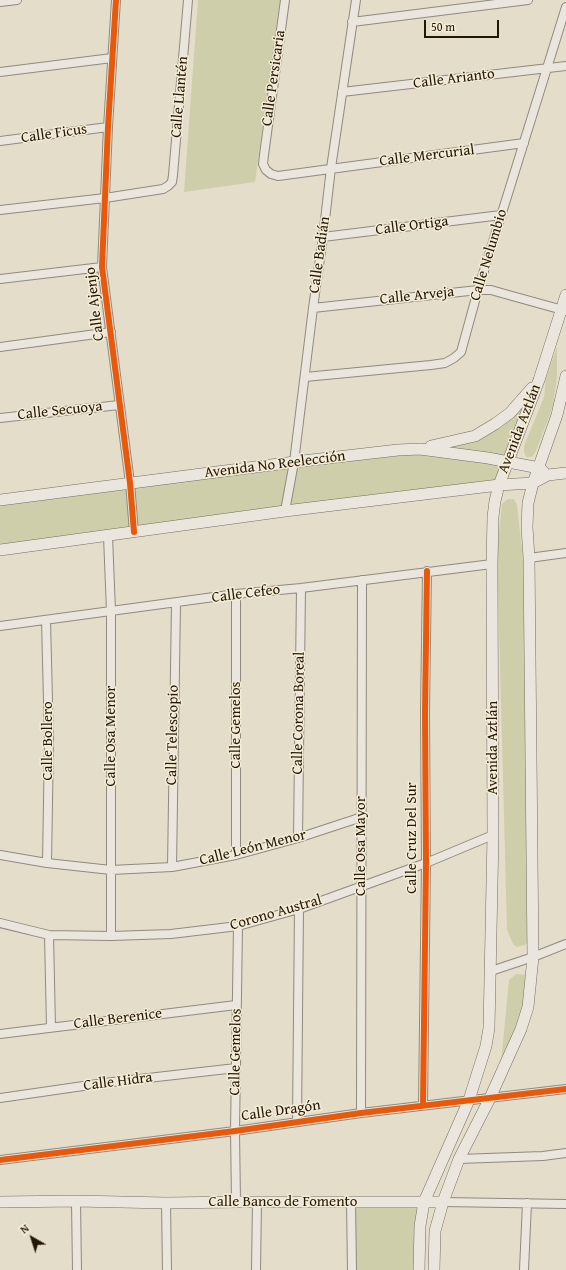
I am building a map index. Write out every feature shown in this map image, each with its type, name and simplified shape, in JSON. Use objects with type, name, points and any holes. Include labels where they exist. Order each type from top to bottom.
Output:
[{"type":"main road","name":"Avenida Aztlán","points":[[419,1270],[420,1226],[424,1202],[469,1100],[486,1046],[489,1028],[493,835],[493,517],[499,485],[564,310],[566,294]]},
{"type":"main road","name":"Avenida Aztlán","points":[[434,1270],[435,1232],[443,1202],[459,1158],[490,1098],[521,1029],[528,1007],[533,957],[529,558],[527,527],[528,503],[534,483],[543,471],[566,376]]},
{"type":"main road","points":[[420,448],[451,443],[476,436],[510,413],[539,380]]},
{"type":"main road","name":"Avenida No Reelección","points":[[0,500],[294,462],[420,448],[508,462],[543,471],[566,473]]},
{"type":"main road","points":[[0,550],[285,510],[499,485],[534,483]]},
{"type":"main road","name":"Calle Banco de Fomento","points":[[0,1202],[443,1202]]},
{"type":"street","points":[[0,2],[16,0]]},
{"type":"street","name":"Calle Ajenjo","points":[[116,0],[108,127],[102,267],[130,483],[134,532]]},
{"type":"street","name":"Calle Llantén","points":[[105,198],[163,189],[172,182],[188,0]]},
{"type":"street","name":"Calle Persicaria","points":[[264,156],[285,0]]},
{"type":"street","name":"Calle Badián","points":[[285,510],[294,462],[331,168],[356,0]]},
{"type":"street","points":[[352,22],[528,0]]},
{"type":"street","name":"Calle Nelumbio","points":[[305,378],[445,363],[454,358],[460,352],[566,7]]},
{"type":"street","points":[[0,72],[112,58]]},
{"type":"street","name":"Calle Arianto","points":[[342,92],[566,66]]},
{"type":"street","name":"Calle Ficus","points":[[0,141],[108,127]]},
{"type":"street","name":"Calle Mercurial","points":[[264,156],[263,164],[266,170],[271,174],[278,176],[524,143]]},
{"type":"street","points":[[0,210],[105,198]]},
{"type":"street","name":"Calle Ortiga","points":[[323,237],[501,215]]},
{"type":"street","points":[[0,279],[102,267]]},
{"type":"street","name":"Calle Arveja","points":[[313,308],[478,290],[491,290],[564,310]]},
{"type":"street","points":[[0,347],[111,332]]},
{"type":"street","name":"Calle Secuoya","points":[[0,418],[119,405]]},
{"type":"street","name":"Calle Osa Menor","points":[[108,536],[111,611],[111,936]]},
{"type":"street","points":[[529,558],[566,553]]},
{"type":"street","name":"Calle Cefeo","points":[[0,626],[236,594],[301,588],[492,564]]},
{"type":"street","name":"Calle Cruz Del Sur","points":[[423,1105],[427,571]]},
{"type":"street","name":"Calle Osa Mayor","points":[[361,1113],[362,580]]},
{"type":"street","name":"Calle Corona Boreal","points":[[298,838],[301,588]]},
{"type":"street","name":"Calle Gemelos","points":[[236,594],[236,856]]},
{"type":"street","name":"Calle Telescopio","points":[[172,867],[176,603]]},
{"type":"street","name":"Calle Bollero","points":[[46,620],[49,741],[47,863]]},
{"type":"street","name":"Calle León Menor","points":[[0,855],[47,863],[111,870],[172,867],[236,856],[362,817]]},
{"type":"street","name":"Corono Austral","points":[[0,923],[49,935],[111,936],[171,934],[238,926],[299,909],[426,863],[493,835]]},
{"type":"street","points":[[297,1122],[299,909]]},
{"type":"street","name":"Calle Gemelos","points":[[236,1202],[235,1131],[238,926]]},
{"type":"street","points":[[49,935],[51,1027]]},
{"type":"street","points":[[491,970],[533,957],[566,944]]},
{"type":"street","name":"Calle Berenice","points":[[0,1034],[236,1005]]},
{"type":"street","name":"Calle Hidra","points":[[0,1098],[104,1083],[236,1068]]},
{"type":"street","name":"Calle Dragón","points":[[0,1160],[235,1131],[423,1105],[566,1089]]},
{"type":"street","points":[[459,1158],[543,1156],[566,1153]]},
{"type":"street","points":[[351,1201],[352,1270]]},
{"type":"street","points":[[76,1202],[77,1270]]},
{"type":"street","points":[[256,1270],[257,1202]]},
{"type":"street","name":"Calle Banco de Fomento","points":[[443,1202],[566,1204]]},
{"type":"street","points":[[166,1203],[167,1270]]},
{"type":"street","points":[[524,1270],[527,1204]]},
{"type":"green space","points":[[198,0],[280,0],[255,182],[184,192]]},
{"type":"green space","points":[[557,347],[557,376],[553,406],[536,451],[532,457],[526,457],[524,446],[544,397],[546,378]]},
{"type":"green space","points":[[539,380],[499,485],[0,552],[0,500],[420,449],[495,424]]},
{"type":"green space","points":[[508,499],[514,499],[517,505],[524,569],[532,936],[525,945],[517,947],[513,944],[507,930],[497,551],[502,504]]},
{"type":"green space","points":[[516,974],[529,975],[521,1015],[501,1063],[509,980]]},
{"type":"green space","points":[[351,1201],[424,1202],[419,1270],[352,1270]]},
{"type":"cycle path","points":[[116,0],[108,127],[102,267],[130,483],[134,532]]},
{"type":"cycle path","points":[[423,1105],[427,571]]},
{"type":"cycle path","points":[[0,1160],[235,1131],[361,1113],[566,1089]]}]
